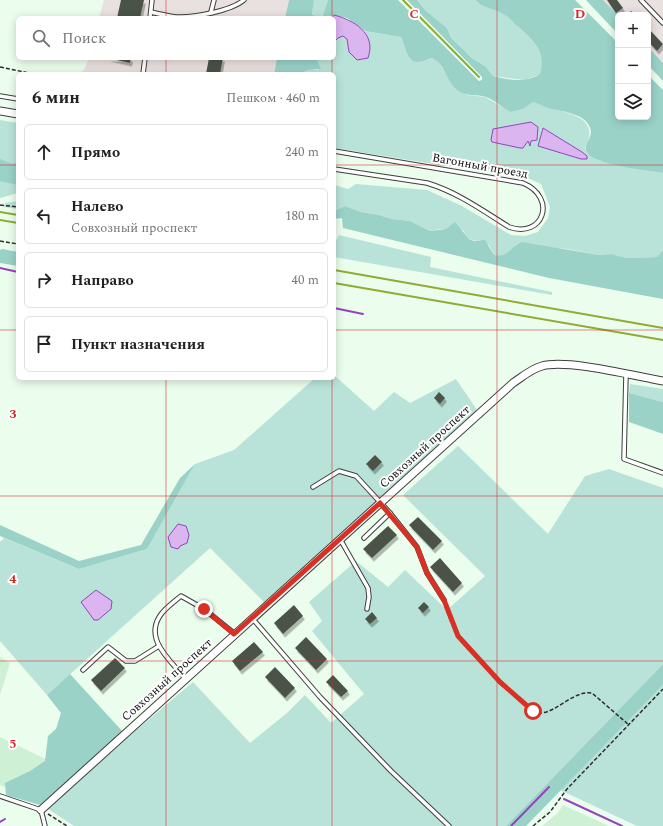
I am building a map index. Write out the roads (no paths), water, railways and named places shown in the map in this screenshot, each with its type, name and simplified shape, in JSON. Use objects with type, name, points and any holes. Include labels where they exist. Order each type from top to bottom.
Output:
[{"type":"street","points":[[0,111],[16,114]]},
{"type":"street","name":"Совхозный проспект","points":[[41,810],[185,678],[513,383],[541,366],[555,364],[572,365],[663,382]]},
{"type":"lane","points":[[150,16],[152,0]]},
{"type":"lane","points":[[211,12],[214,0]]},
{"type":"lane","points":[[199,16],[224,9],[244,0]]},
{"type":"lane","points":[[641,0],[663,24]]},
{"type":"lane","points":[[151,12],[171,16]]},
{"type":"lane","points":[[143,72],[145,60]]},
{"type":"lane","points":[[0,96],[16,99]]},
{"type":"lane","name":"Вагонный проезд","points":[[336,151],[523,183],[537,191],[542,198],[542,213],[534,225],[527,229],[517,230],[509,227],[462,198],[439,187],[427,183],[336,169]]},
{"type":"lane","points":[[626,375],[624,458],[663,473]]},
{"type":"lane","points":[[313,487],[339,471],[356,476],[390,513],[417,547],[427,573],[444,600]]},
{"type":"lane","points":[[364,538],[390,513]]},
{"type":"lane","points":[[340,539],[368,588],[369,597],[367,609]]},
{"type":"lane","points":[[185,678],[155,641],[155,626],[162,613],[181,596],[204,609],[234,634]]},
{"type":"lane","points":[[252,618],[320,697],[391,771],[449,826]]},
{"type":"lane","points":[[83,670],[108,647],[126,661],[135,661],[159,646]]},
{"type":"lane","points":[[0,796],[41,810],[45,826]]},
{"type":"waterway","points":[[0,268],[16,272]]},
{"type":"waterway","points":[[336,308],[363,314]]},
{"type":"waterway","points":[[511,826],[549,787]]},
{"type":"waterway","points":[[564,799],[622,826]]},
{"type":"waterway","points":[[0,822],[5,819]]},
{"type":"railway","points":[[403,0],[479,77]]},
{"type":"railway","points":[[0,212],[16,215]]},
{"type":"railway","points":[[0,220],[16,223]]},
{"type":"railway","points":[[336,270],[663,328]]},
{"type":"railway","points":[[336,283],[663,340]]}]
